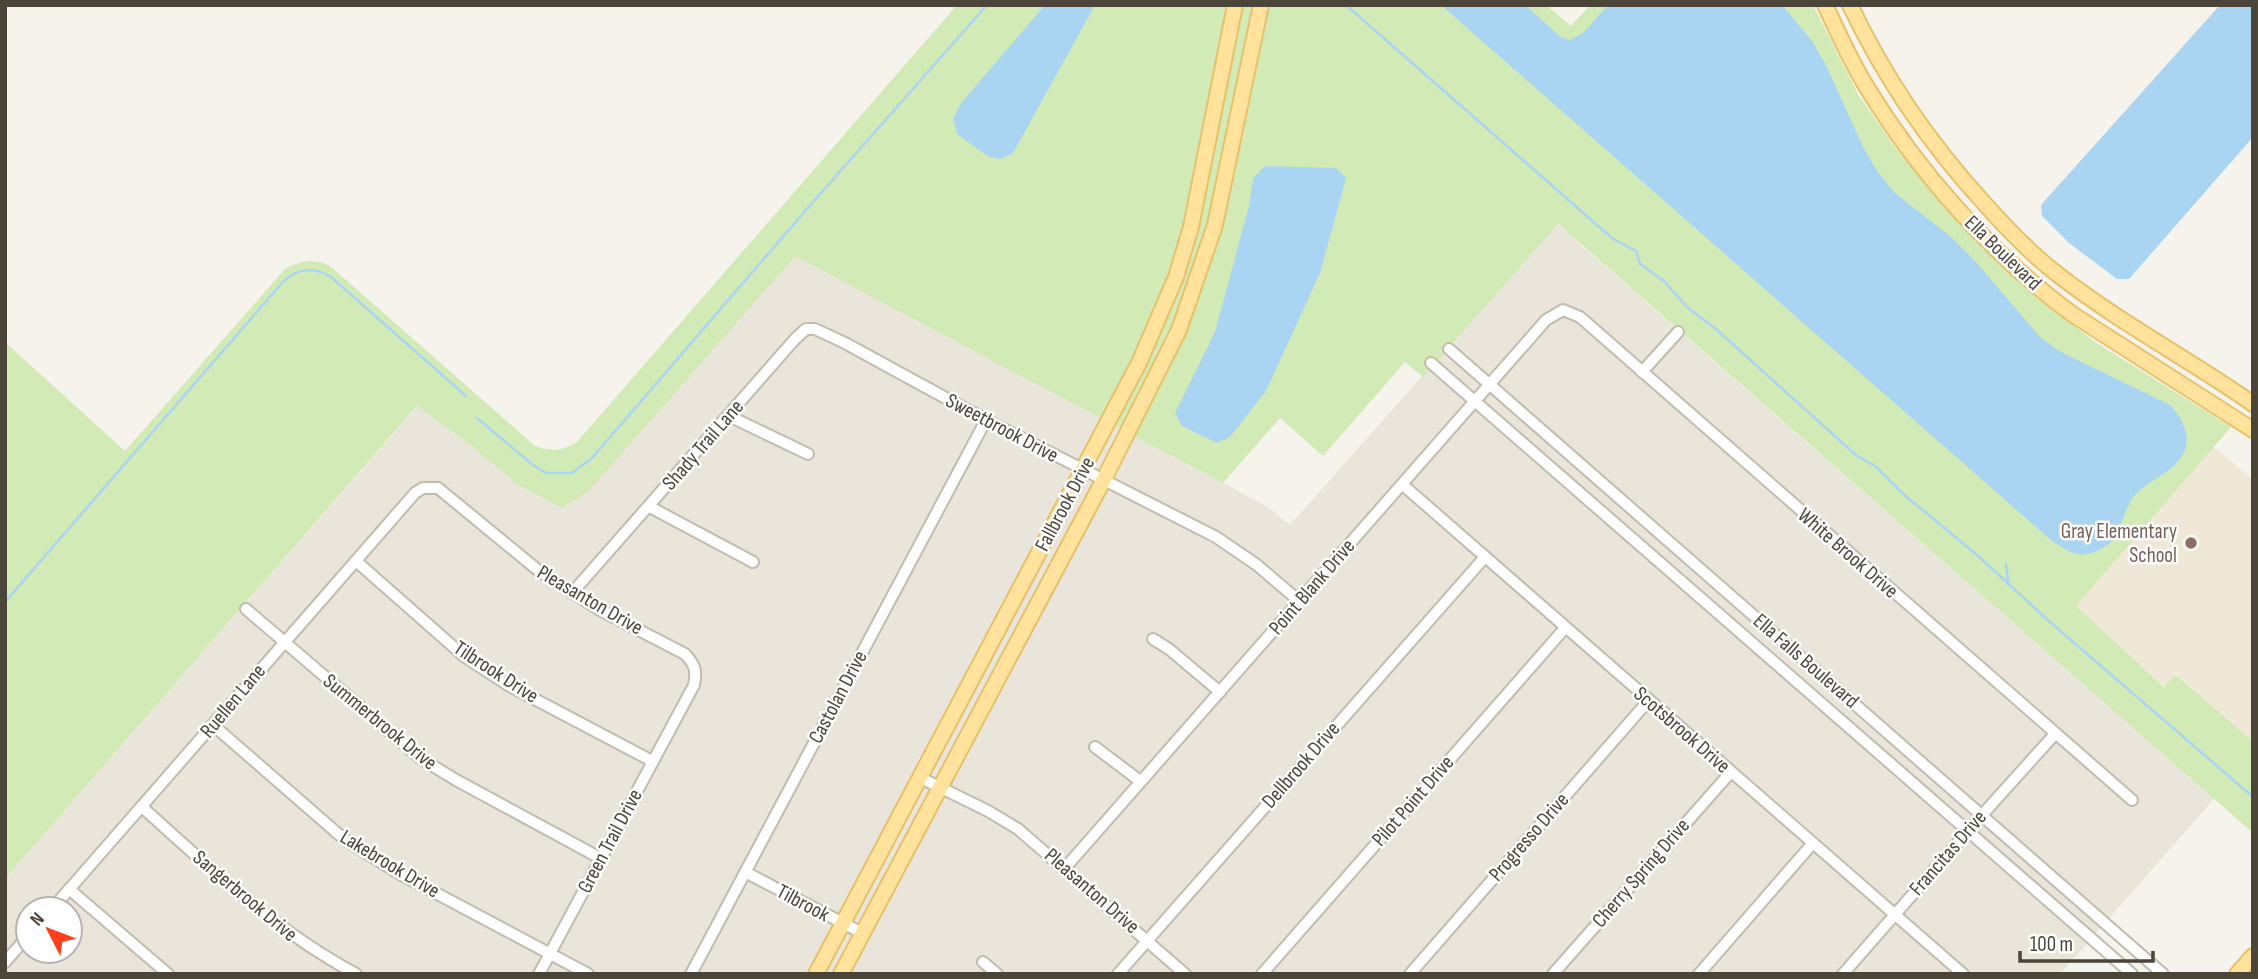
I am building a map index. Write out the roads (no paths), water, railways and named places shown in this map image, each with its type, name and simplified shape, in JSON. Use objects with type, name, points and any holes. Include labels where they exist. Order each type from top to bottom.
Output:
[{"type":"main road","name":"Fallbrook Drive","points":[[816,974],[1139,363],[1176,277],[1191,227],[1235,5]]},
{"type":"main road","name":"Fallbrook Drive","points":[[841,974],[1103,481],[1180,330],[1215,225],[1261,5]]},
{"type":"main road","name":"Ella Boulevard","points":[[1825,5],[1849,57],[1885,115],[1930,176],[2021,274],[2063,307],[2252,427]]},
{"type":"main road","name":"Ella Boulevard","points":[[1850,5],[1870,46],[1904,102],[1948,162],[2017,238],[2058,275],[2122,321],[2253,404]]},
{"type":"main road","points":[[1959,209],[1976,194]]},
{"type":"main road","points":[[1176,277],[1197,283]]},
{"type":"main road","points":[[1011,604],[1032,615]]},
{"type":"main road","points":[[2237,974],[2253,956]]},
{"type":"street","name":"White Brook Drive","points":[[1563,310],[1580,317],[2132,800]]},
{"type":"street","name":"Point Blank Drive","points":[[1065,868],[1546,320],[1563,310]]},
{"type":"street","name":"Shady Trail Lane","points":[[572,593],[650,507],[794,339],[806,329],[815,329],[845,343]]},
{"type":"street","points":[[1642,372],[1678,332]]},
{"type":"street","name":"Sweetbrook Drive","points":[[845,343],[1083,471],[1216,537],[1257,565],[1299,601]]},
{"type":"street","name":"Ella Falls Boulevard","points":[[1449,349],[2163,974]]},
{"type":"street","name":"Ella Falls Boulevard","points":[[1431,363],[2132,974]]},
{"type":"street","points":[[729,415],[808,454]]},
{"type":"street","name":"Castolan Drive","points":[[691,974],[986,420]]},
{"type":"street","name":"Scotsbrook Drive","points":[[1403,485],[1963,974]]},
{"type":"street","name":"Pleasanton Drive","points":[[415,493],[423,488],[438,488],[538,571],[572,593],[685,654],[695,664],[696,673],[694,685],[681,709]]},
{"type":"street","name":"Ruellen Lane","points":[[64,895],[415,493]]},
{"type":"street","points":[[650,507],[753,562]]},
{"type":"street","points":[[1639,546],[1654,529]]},
{"type":"street","name":"Dellbrook Drive","points":[[1118,974],[1485,557]]},
{"type":"street","name":"Tilbrook Drive","points":[[356,561],[465,657],[508,685],[652,761]]},
{"type":"street","name":"Summerbrook Drive","points":[[246,608],[420,758],[600,858]]},
{"type":"street","name":"Pilot Point Drive","points":[[1262,974],[1565,628]]},
{"type":"street","points":[[1153,639],[1220,692]]},
{"type":"street","points":[[1784,673],[1800,656]]},
{"type":"street","name":"Progresso Drive","points":[[1410,974],[1649,701]]},
{"type":"street","name":"Green Trail Drive","points":[[539,974],[681,709]]},
{"type":"street","name":"Lakebrook Drive","points":[[213,725],[344,839],[400,874],[588,974]]},
{"type":"street","name":"Francitas Drive","points":[[1843,974],[2055,734]]},
{"type":"street","points":[[1095,747],[1140,781]]},
{"type":"street","name":"Cherry Spring Drive","points":[[1553,974],[1730,772]]},
{"type":"street","name":"Pleasanton Drive","points":[[919,777],[1018,829],[1185,974]]},
{"type":"street","name":"Sangerbrook Drive","points":[[142,807],[246,901],[304,945],[356,974]]},
{"type":"street","points":[[1699,974],[1813,843]]},
{"type":"street","name":"Tilbrook","points":[[745,872],[862,933]]},
{"type":"street","points":[[69,889],[168,974]]},
{"type":"street","points":[[983,962],[997,974]]},
{"type":"water","points":[[1045,5],[1095,5],[1013,153],[1001,159],[989,157],[957,134],[953,119],[961,103]]},
{"type":"water","points":[[1441,5],[1525,5],[1561,37],[1570,40],[1583,33],[1608,5],[1782,5],[1812,41],[1826,65],[1863,147],[1877,171],[1895,193],[1952,238],[2040,337],[2059,351],[2170,405],[2185,429],[2186,446],[2183,454],[2170,469],[2135,495],[2110,543],[2087,554],[2076,554],[2052,541]]},
{"type":"water","points":[[2220,5],[2253,5],[2253,137],[2129,279],[2117,279],[2069,243],[2042,216],[2041,205]]},
{"type":"water","points":[[1265,166],[1336,168],[1346,178],[1320,273],[1266,391],[1230,437],[1217,443],[1182,426],[1175,413],[1215,332],[1249,206],[1253,178]]},
{"type":"waterway","points":[[477,418],[546,473],[572,473],[592,458],[987,5]]},
{"type":"waterway","points":[[1346,5],[1613,239],[1636,251],[1640,264],[1664,281],[1687,307],[1717,330],[1857,456],[1875,466],[1902,493],[1977,555],[2050,622],[2253,797]]},
{"type":"waterway","points":[[5,602],[281,284],[299,272],[318,271],[331,277],[466,396]]},
{"type":"waterway","points":[[2006,564],[2008,582]]},
{"type":"place","name":"Gray Elementary School","points":[[2191,543]]}]
